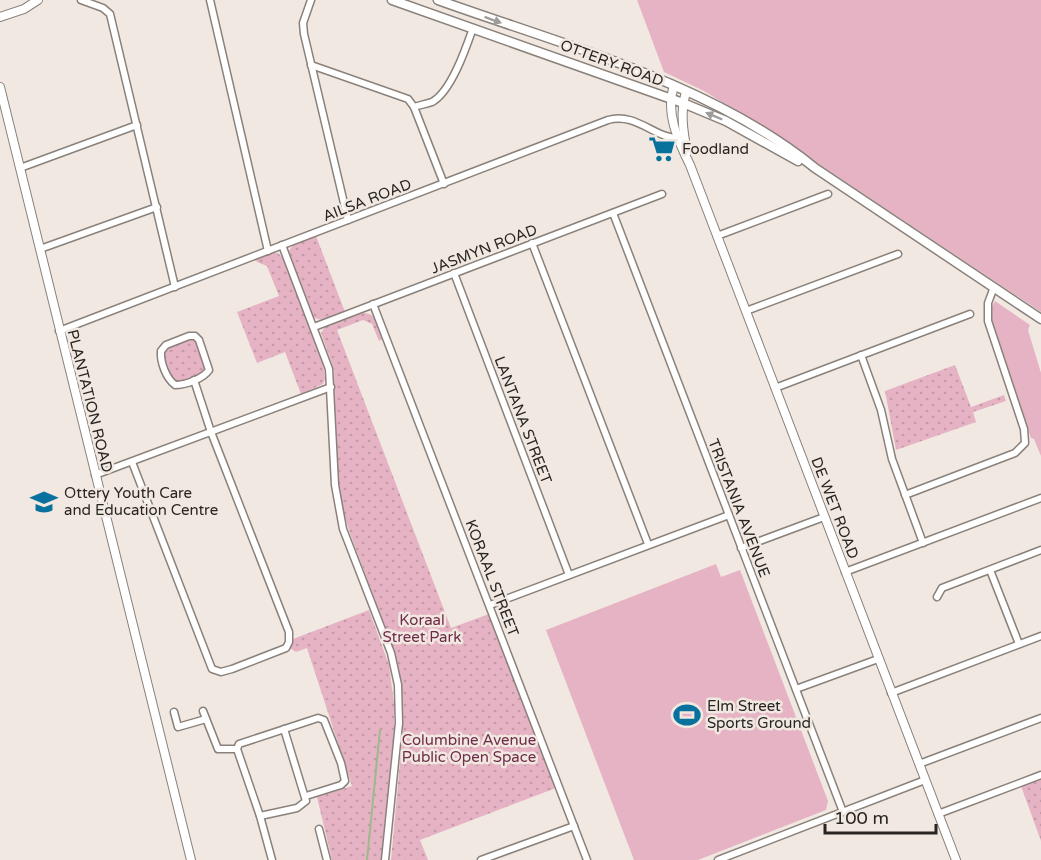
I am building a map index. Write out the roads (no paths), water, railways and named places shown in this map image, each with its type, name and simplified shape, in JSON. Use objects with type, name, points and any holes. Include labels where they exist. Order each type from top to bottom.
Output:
[{"type":"main road","name":"OTTERY ROAD","points":[[392,0],[683,103],[726,122],[815,168]]},
{"type":"main road","name":"OTTERY ROAD","points":[[438,0],[632,69],[729,112],[798,154],[815,168],[1041,319]]},
{"type":"street","points":[[2,15],[24,9],[38,0]]},
{"type":"street","points":[[81,0],[103,8],[110,14],[175,287]]},
{"type":"street","points":[[210,0],[268,250]]},
{"type":"street","points":[[311,0],[303,27],[348,220]]},
{"type":"street","points":[[414,107],[429,103],[438,96],[459,68],[473,28]]},
{"type":"street","points":[[311,65],[410,101],[444,184]]},
{"type":"street","name":"DE WET ROAD","points":[[674,86],[670,99],[690,165],[956,860]]},
{"type":"street","name":"PLANTATION ROAD","points":[[0,87],[94,475],[191,860]]},
{"type":"street","name":"DE WET ROAD","points":[[681,138],[683,103],[687,92]]},
{"type":"street","name":"AILSA ROAD","points":[[59,331],[614,118],[632,120],[670,137],[681,138]]},
{"type":"street","points":[[20,168],[136,125]]},
{"type":"street","name":"JASMYN ROAD","points":[[315,327],[662,194]]},
{"type":"street","points":[[717,237],[828,194]]},
{"type":"street","points":[[40,249],[157,207]]},
{"type":"street","name":"TRISTANIA AVENUE","points":[[613,213],[843,812]]},
{"type":"street","points":[[532,243],[648,544]]},
{"type":"street","points":[[282,245],[329,369],[333,464],[338,509],[343,529],[391,653],[398,685],[399,723],[386,860]]},
{"type":"street","points":[[746,311],[898,254]]},
{"type":"street","name":"LANTANA STREET","points":[[454,273],[569,575]]},
{"type":"street","points":[[905,495],[1015,453],[1025,443],[1024,429],[988,321],[987,303],[994,287]]},
{"type":"street","name":"KORAAL STREET","points":[[373,304],[587,860]]},
{"type":"street","points":[[775,388],[970,314]]},
{"type":"street","points":[[191,336],[198,338],[209,370],[206,375],[194,380],[179,386],[172,384],[160,357],[163,346],[191,336]]},
{"type":"street","points":[[861,355],[881,410],[889,448],[923,543]]},
{"type":"street","points":[[132,462],[209,664],[215,671],[221,672],[282,650],[289,642],[285,623],[211,432],[194,380]]},
{"type":"street","points":[[94,475],[331,387]]},
{"type":"street","points":[[845,573],[1041,498]]},
{"type":"street","points":[[490,605],[729,515]]},
{"type":"street","points":[[741,548],[824,517]]},
{"type":"street","points":[[937,597],[942,588],[1041,550]]},
{"type":"street","points":[[990,570],[1019,644]]},
{"type":"street","points":[[891,693],[1041,636]]},
{"type":"street","points":[[796,689],[878,659]]},
{"type":"street","points":[[203,711],[218,749],[237,749]]},
{"type":"street","points":[[174,712],[178,727],[206,720]]},
{"type":"street","points":[[237,749],[242,743],[322,718],[326,722],[345,779],[343,784],[306,796]]},
{"type":"street","points":[[919,764],[1041,718]]},
{"type":"street","points":[[260,816],[303,806],[306,801],[284,729]]},
{"type":"street","points":[[237,749],[272,860]]},
{"type":"street","points":[[938,814],[1041,775]]},
{"type":"street","points":[[718,860],[925,780]]},
{"type":"street","points":[[481,860],[574,826]]},
{"type":"street","points":[[319,830],[327,860]]},
{"type":"waterway","points":[[367,860],[380,730]]},
{"type":"place","name":"Foodland","points":[[662,149]]},
{"type":"place","name":"Ottery Youth Care and Education Centre","points":[[44,502]]},
{"type":"place","name":"Elm Street Sports Ground","points":[[687,715]]},
{"type":"park label","name":"Koraal Street Park","points":[[422,628]]},
{"type":"park label","name":"Columbine Avenue Public Open Space","points":[[469,748]]}]
